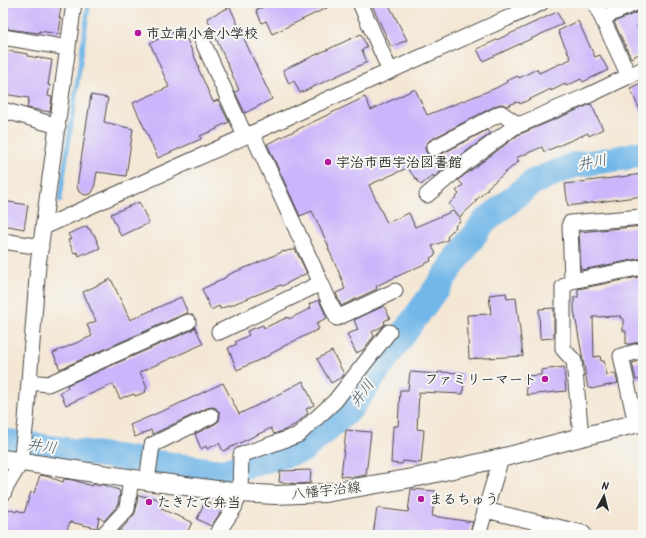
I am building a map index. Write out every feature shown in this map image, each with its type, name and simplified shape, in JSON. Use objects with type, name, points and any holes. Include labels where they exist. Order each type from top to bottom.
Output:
[{"type":"main road","name":"八幡宇治線","points":[[3,460],[240,487],[275,495],[325,492],[418,477],[640,423]]},
{"type":"street","points":[[3,494],[21,461],[26,420],[38,265],[74,3]]},
{"type":"street","points":[[360,3],[390,71]]},
{"type":"street","points":[[44,227],[540,3]]},
{"type":"street","points":[[594,3],[629,76]]},
{"type":"street","points":[[602,18],[636,3]]},
{"type":"street","points":[[3,37],[68,48]]},
{"type":"street","points":[[202,40],[337,318],[396,291]]},
{"type":"street","points":[[427,195],[464,164],[514,127],[587,96],[643,69]]},
{"type":"street","points":[[3,110],[58,126]]},
{"type":"street","points":[[434,148],[501,114],[518,125]]},
{"type":"street","points":[[572,282],[570,223],[643,217]]},
{"type":"street","points":[[3,241],[41,247]]},
{"type":"street","points":[[580,437],[574,360],[562,349],[563,287],[572,282],[643,268]]},
{"type":"street","points":[[219,332],[321,283]]},
{"type":"street","points":[[29,382],[48,384],[188,322]]},
{"type":"street","points":[[216,535],[234,508],[240,487],[241,455],[298,436],[335,401],[389,332]]},
{"type":"street","points":[[640,423],[621,356],[643,350]]},
{"type":"street","points":[[103,535],[126,509],[142,476],[152,445],[211,416]]},
{"type":"street","points":[[478,535],[501,458]]},
{"type":"street","points":[[485,510],[584,535]]},
{"type":"building","points":[[3,3],[62,3],[59,18],[61,18],[59,34],[7,29],[8,27],[3,26]]},
{"type":"building","points":[[273,3],[337,3],[272,34],[266,21],[262,23],[256,10]]},
{"type":"building","points":[[371,3],[388,3],[407,40],[391,47]]},
{"type":"building","points":[[230,7],[272,99],[245,113],[235,92],[239,90],[207,18]]},
{"type":"building","points":[[557,12],[563,24],[483,61],[477,49]]},
{"type":"building","points":[[638,12],[643,23],[637,26],[643,39],[643,52],[631,58],[614,22]]},
{"type":"building","points":[[578,21],[595,57],[600,55],[608,70],[583,82],[581,79],[566,86],[565,84],[551,91],[551,89],[520,104],[519,102],[516,102],[507,106],[502,104],[497,105],[430,140],[426,144],[425,148],[429,155],[434,157],[487,130],[490,134],[434,177],[433,175],[421,185],[407,168],[369,185],[387,223],[409,213],[415,227],[453,211],[461,220],[448,235],[448,240],[432,246],[436,254],[430,258],[431,261],[376,286],[377,289],[341,306],[336,293],[345,289],[344,284],[328,248],[329,247],[312,211],[300,216],[267,144],[365,97],[371,110],[415,89],[427,115],[496,88],[507,82],[506,81],[518,76],[519,78],[537,69],[539,73],[571,59],[558,31]]},
{"type":"building","points":[[182,28],[213,102],[218,100],[229,122],[200,136],[201,139],[158,158],[133,103],[169,87],[150,43]]},
{"type":"building","points":[[361,34],[367,47],[362,50],[367,62],[300,93],[294,81],[289,84],[283,70]]},
{"type":"building","points":[[3,50],[52,60],[48,85],[50,85],[48,96],[52,97],[50,112],[27,108],[29,98],[3,94]]},
{"type":"building","points":[[643,82],[643,117],[630,88]]},
{"type":"building","points":[[91,95],[108,98],[104,122],[133,129],[126,176],[97,172],[94,189],[91,194],[85,195],[79,192],[77,186]]},
{"type":"building","points":[[591,104],[603,129],[589,136],[588,133],[544,152],[542,147],[516,158],[519,161],[487,188],[488,189],[475,201],[476,202],[460,217],[449,204],[459,194],[456,191],[463,185],[458,180],[518,135]]},
{"type":"building","points":[[643,174],[643,196],[568,206],[565,184]]},
{"type":"building","points":[[3,201],[28,205],[24,229],[3,225]]},
{"type":"building","points":[[139,202],[149,223],[121,236],[111,214]]},
{"type":"building","points":[[87,226],[92,234],[94,234],[100,248],[79,256],[77,252],[74,253],[68,240],[71,239],[68,234]]},
{"type":"building","points":[[643,226],[643,258],[581,270],[579,232]]},
{"type":"building","points":[[295,249],[307,273],[282,286],[281,285],[230,306],[220,309],[219,306],[211,310],[202,289],[232,273],[284,251],[291,251]]},
{"type":"building","points":[[643,276],[643,341],[626,344],[626,331],[623,331],[623,318],[620,318],[621,316],[593,317],[594,357],[600,356],[601,361],[604,361],[607,375],[615,373],[618,383],[591,389],[588,388],[574,310],[574,297],[578,297],[578,289]]},
{"type":"building","points":[[111,279],[130,320],[181,297],[188,313],[60,369],[53,353],[92,336],[87,325],[96,321],[83,292]]},
{"type":"building","points":[[506,293],[507,299],[516,298],[523,356],[469,359],[467,315],[491,314],[489,295]]},
{"type":"building","points":[[319,300],[327,318],[316,323],[319,329],[282,347],[270,355],[237,370],[228,348],[237,344],[235,342],[249,335],[247,331],[263,325],[264,328],[288,317],[289,319],[311,308],[309,304]]},
{"type":"building","points":[[384,306],[390,318],[384,321],[385,324],[372,332],[374,336],[363,350],[356,353],[347,334],[358,330],[354,320]]},
{"type":"building","points":[[554,308],[554,338],[540,339],[539,309]]},
{"type":"building","points":[[195,327],[203,344],[140,372],[147,388],[145,390],[146,392],[135,396],[134,394],[126,396],[120,399],[113,384],[66,405],[60,392],[68,388],[67,385],[192,330]]},
{"type":"building","points":[[332,351],[344,374],[342,377],[331,383],[317,359]]},
{"type":"building","points":[[643,360],[643,379],[636,380],[632,363]]},
{"type":"building","points":[[564,367],[566,391],[527,395],[525,376],[541,375],[541,370]]},
{"type":"building","points":[[410,372],[438,374],[438,372],[464,373],[463,394],[419,392],[417,429],[424,430],[421,463],[403,461],[402,464],[391,463],[393,426],[398,426],[400,390],[408,390]]},
{"type":"building","points":[[303,381],[314,405],[306,409],[308,413],[296,424],[274,434],[271,428],[223,451],[219,443],[207,449],[206,446],[201,449],[195,434],[219,421],[220,416],[216,408],[207,408],[153,434],[151,430],[135,437],[130,425],[223,383],[239,414],[283,393],[282,392]]},
{"type":"building","points":[[346,430],[371,432],[366,475],[355,477],[341,476]]},
{"type":"building","points":[[311,470],[310,483],[297,484],[279,482],[280,471]]},
{"type":"building","points":[[40,475],[63,482],[64,479],[73,480],[92,486],[93,484],[100,486],[100,484],[119,490],[118,505],[104,521],[99,517],[97,528],[70,522],[65,535],[50,535],[41,531],[39,535],[3,535],[3,524],[9,509],[24,513],[31,492],[34,493]]},
{"type":"building","points":[[411,489],[436,491],[432,516],[473,522],[469,535],[454,535],[433,532],[432,535],[373,535],[377,508],[408,512]]},
{"type":"building","points":[[138,495],[163,500],[161,509],[192,522],[186,535],[118,535],[117,534],[134,515]]},
{"type":"building","points":[[205,501],[223,509],[211,526],[197,519]]},
{"type":"waterway","points":[[60,200],[89,3]]},
{"type":"waterway","name":"井川","points":[[3,441],[222,472],[303,450],[350,409],[483,223],[533,182],[574,165],[643,153]]},
{"type":"place","name":"市立南小倉小学校","points":[[138,33]]},
{"type":"place","name":"宇治市西宇治図書館","points":[[328,162]]},
{"type":"place","name":"ファミリーマート","points":[[545,379]]},
{"type":"place","name":"まるちゅう","points":[[421,499]]},
{"type":"place","name":"たきたて弁当","points":[[149,502]]}]
